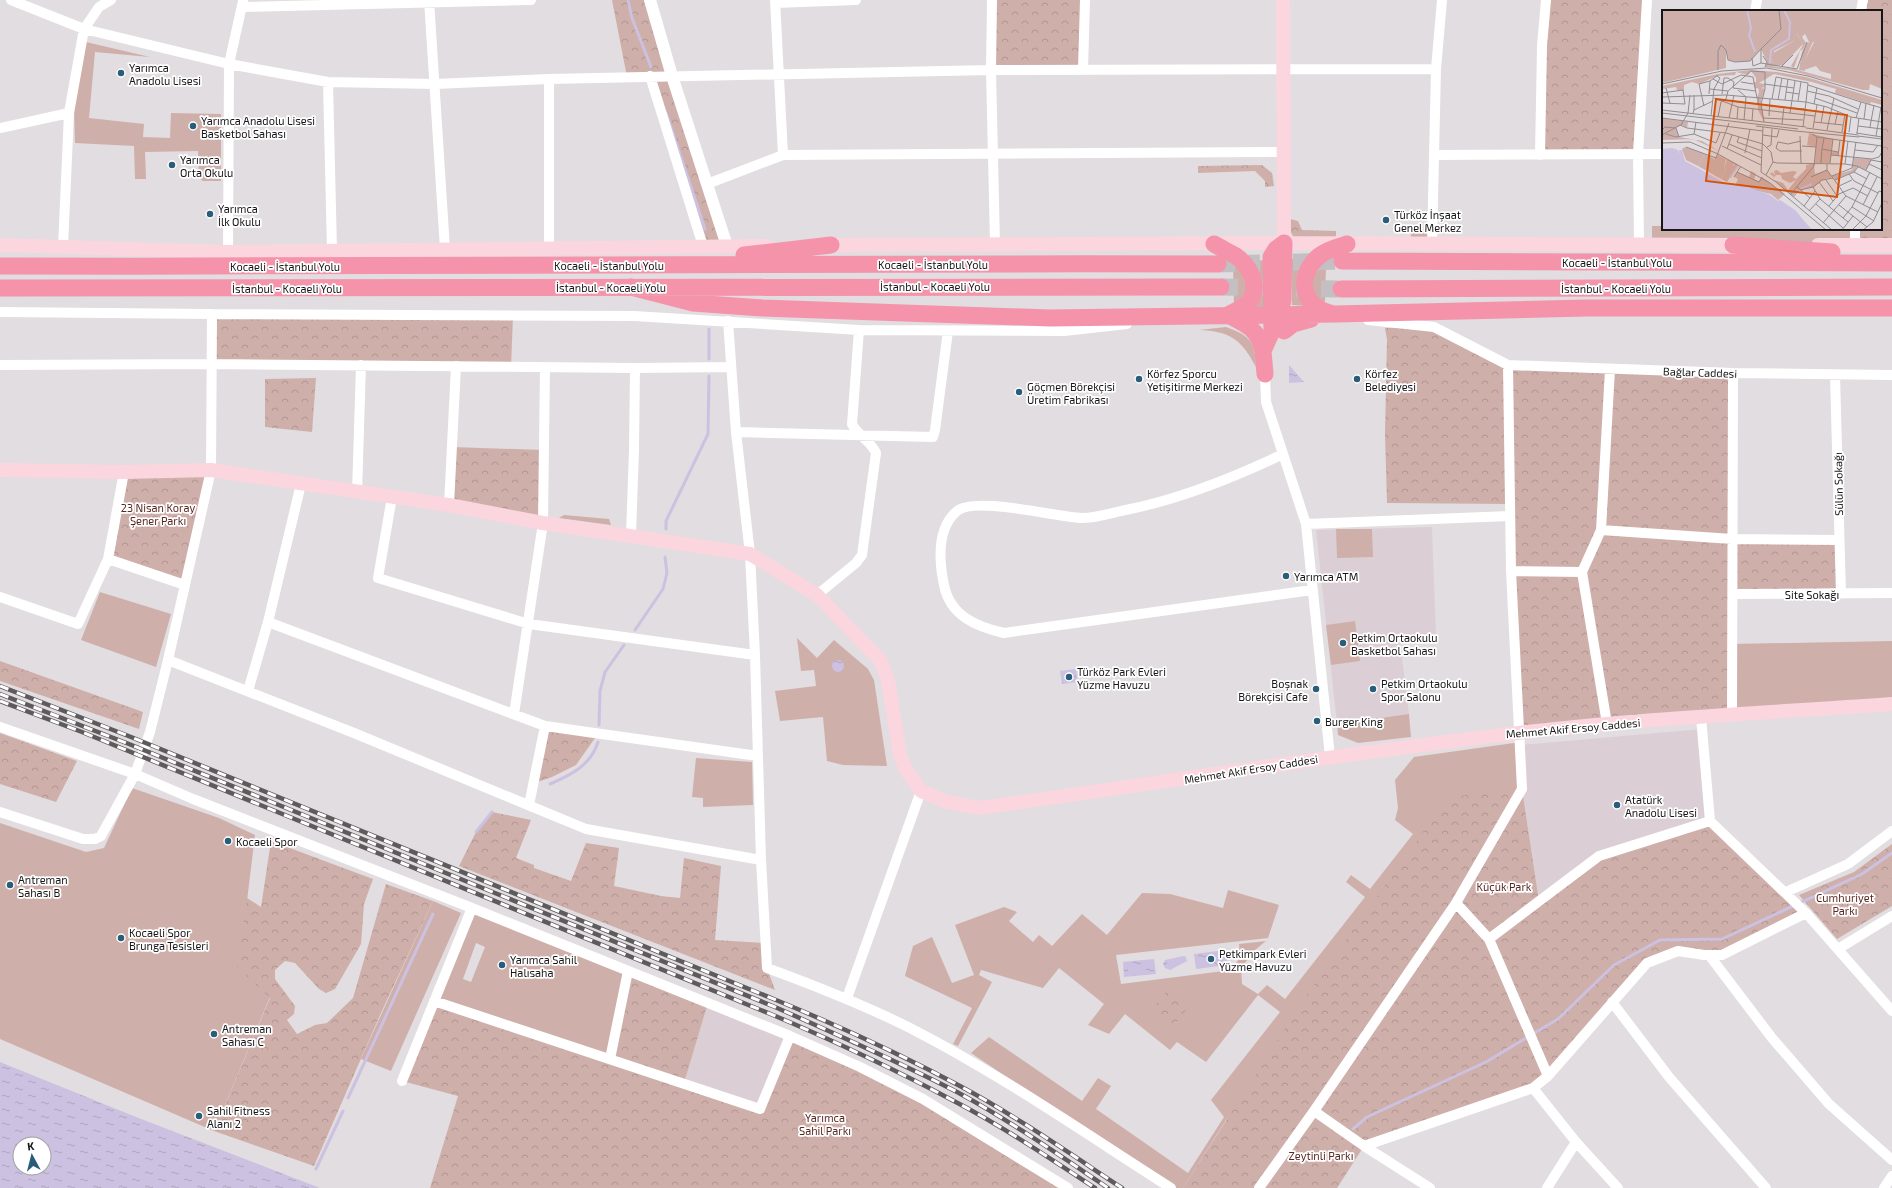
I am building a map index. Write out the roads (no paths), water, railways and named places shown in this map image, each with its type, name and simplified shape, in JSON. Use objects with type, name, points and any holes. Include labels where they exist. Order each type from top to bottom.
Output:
[{"type":"highway","points":[[1214,244],[1241,261],[1251,272],[1253,281],[1253,293],[1250,301],[1243,307],[1228,315]]},
{"type":"highway","points":[[1265,374],[1280,320],[1271,257],[1276,249],[1284,244]]},
{"type":"highway","points":[[1335,314],[1317,308],[1311,302],[1306,294],[1306,273],[1311,264],[1319,256],[1328,250],[1347,244]]},
{"type":"highway","points":[[658,264],[831,245]]},
{"type":"highway","points":[[1733,245],[1892,256]]},
{"type":"highway","name":"Kocaeli - İstanbul Yolu","points":[[1342,261],[1892,262]]},
{"type":"highway","name":"Kocaeli - İstanbul Yolu","points":[[0,266],[281,267],[658,264],[1218,264]]},
{"type":"highway","name":"İstanbul - Kocaeli Yolu","points":[[0,288],[1221,287]]},
{"type":"highway","name":"İstanbul - Kocaeli Yolu","points":[[1341,289],[1892,287]]},
{"type":"highway","points":[[631,288],[693,303],[762,308],[1050,318],[1228,315],[1300,322],[1335,314],[1587,308],[1892,308]]},
{"type":"highway","points":[[1228,315],[1255,331],[1261,341],[1264,351],[1265,374]]},
{"type":"highway","points":[[1264,351],[1272,331],[1280,320]]},
{"type":"main road","points":[[1283,0],[1284,244]]},
{"type":"main road","points":[[0,245],[228,252],[995,244],[1432,244],[1639,246],[1892,244]]},
{"type":"main road","points":[[0,470],[124,472],[211,470],[357,493],[449,505],[543,523],[750,554],[817,595],[881,661],[888,681],[900,755],[906,770],[921,791]]},
{"type":"main road","name":"Mehmet Akif Ersoy Caddesi","points":[[921,791],[947,802],[979,808],[1330,757],[1520,733],[1607,724],[1892,704]]},
{"type":"street","points":[[11,0],[84,29],[229,64],[328,82],[435,84],[650,76],[991,70],[1284,68],[1436,69]]},
{"type":"street","points":[[63,247],[69,113],[84,29],[99,7],[111,0]]},
{"type":"street","points":[[228,252],[229,64],[243,3],[531,0]]},
{"type":"street","points":[[650,0],[672,76],[727,246]]},
{"type":"street","points":[[783,155],[775,1],[856,0]]},
{"type":"street","points":[[992,0],[991,70],[995,244]]},
{"type":"street","points":[[1084,70],[1085,0]]},
{"type":"street","points":[[1432,244],[1436,69],[1442,0]]},
{"type":"street","points":[[1540,154],[1542,46],[1546,0]]},
{"type":"street","points":[[1639,246],[1638,154],[1647,0]]},
{"type":"street","points":[[1754,10],[1757,0]]},
{"type":"street","points":[[1861,10],[1863,0]]},
{"type":"street","points":[[429,2],[445,249]]},
{"type":"street","points":[[650,76],[703,246]]},
{"type":"street","points":[[549,79],[549,248]]},
{"type":"street","points":[[328,82],[332,251]]},
{"type":"street","points":[[0,128],[69,113]]},
{"type":"street","points":[[707,184],[783,155],[1284,152]]},
{"type":"street","points":[[1435,155],[1662,154]]},
{"type":"street","points":[[1855,230],[1855,245]]},
{"type":"street","points":[[0,312],[634,316],[859,330],[948,331],[1064,331],[1184,315]]},
{"type":"street","points":[[0,812],[83,839],[95,840],[101,836],[135,774],[150,732],[168,660],[211,470],[213,364],[212,314]]},
{"type":"street","points":[[1259,1188],[1314,1111],[1456,903],[1522,789],[1511,571],[1508,365],[1434,326],[1367,320],[1335,314]]},
{"type":"street","points":[[728,321],[736,432],[750,554],[755,655],[761,860],[767,968],[847,998],[911,1029],[1002,1081],[1171,1188]]},
{"type":"street","points":[[817,595],[856,563],[862,556],[876,454],[869,442],[852,424],[859,330]]},
{"type":"street","points":[[736,432],[933,437],[948,331]]},
{"type":"street","points":[[0,365],[213,364],[634,368],[731,367]]},
{"type":"street","points":[[357,493],[361,365]]},
{"type":"street","name":"Bağlar Caddesi","points":[[1508,365],[1734,373],[1836,375],[1892,374]]},
{"type":"street","points":[[449,505],[456,366]]},
{"type":"street","points":[[514,714],[529,624],[543,523],[545,367]]},
{"type":"street","points":[[631,535],[634,450],[634,368]]},
{"type":"street","points":[[1607,724],[1582,572],[1601,530],[1610,369]]},
{"type":"street","points":[[1732,715],[1734,373]]},
{"type":"street","points":[[1265,374],[1266,402],[1306,524],[1330,757]]},
{"type":"street","name":"Sülün Sokağı","points":[[1836,375],[1841,594]]},
{"type":"street","points":[[1283,454],[1180,497],[1150,506],[1103,515],[1084,518],[1069,517],[988,505],[971,505],[958,510],[948,522],[942,536],[940,552],[941,571],[945,589],[953,605],[966,619],[983,628],[1004,632],[1312,590]]},
{"type":"street","points":[[0,597],[78,624],[108,559],[124,472]]},
{"type":"street","points":[[248,691],[268,622],[301,484]]},
{"type":"street","points":[[392,498],[378,578],[529,624],[755,655]]},
{"type":"street","points":[[1306,524],[1510,516]]},
{"type":"street","points":[[1601,530],[1732,539],[1839,540]]},
{"type":"street","points":[[108,559],[185,585]]},
{"type":"street","points":[[1511,571],[1582,572]]},
{"type":"street","name":"Site Sokağı","points":[[1733,594],[1892,593]]},
{"type":"street","points":[[268,622],[545,726],[758,756]]},
{"type":"street","points":[[168,660],[248,691],[586,829],[761,860]]},
{"type":"street","points":[[1701,717],[1710,821],[1786,892],[1892,1011]]},
{"type":"street","points":[[529,805],[545,726]]},
{"type":"street","points":[[0,727],[135,774],[193,799],[472,908],[790,1036],[860,1067],[923,1099],[1068,1188]]},
{"type":"street","points":[[847,998],[921,791]]},
{"type":"street","points":[[1489,939],[1599,856],[1710,821]]},
{"type":"street","points":[[1786,892],[1848,864],[1892,831]]},
{"type":"street","points":[[1456,903],[1489,939],[1548,1076]]},
{"type":"street","points":[[402,1081],[472,908]]},
{"type":"street","points":[[1364,1146],[1532,1088],[1548,1076],[1647,963],[1678,951],[1709,955],[1722,954],[1806,913]]},
{"type":"street","points":[[1838,949],[1892,916]]},
{"type":"street","points":[[1709,955],[1772,1038],[1829,1104],[1892,1160]]},
{"type":"street","points":[[610,1059],[628,971]]},
{"type":"street","points":[[434,1001],[760,1109],[790,1036]]},
{"type":"street","points":[[1612,1002],[1669,1077],[1766,1188]]},
{"type":"street","points":[[1532,1088],[1576,1142],[1618,1188]]},
{"type":"street","points":[[1314,1111],[1364,1146],[1430,1188]]},
{"type":"street","points":[[1547,1188],[1576,1142]]},
{"type":"street","points":[[1884,1188],[1892,1176]]},
{"type":"water","points":[[1289,365],[1304,382],[1289,383]]},
{"type":"water","points":[[836,660],[840,660],[844,666],[840,672],[836,672],[832,668],[832,664]]},
{"type":"water","name":"Türköz Park Evleri Yüzme Havuzu","points":[[1076,669],[1078,682],[1062,684],[1060,671]]},
{"type":"water","name":"Petkimpark Evleri Yüzme Havuzu","points":[[1226,950],[1228,965],[1196,969],[1194,954]]},
{"type":"water","name":"Petkimpark Evleri Yüzme Havuzu","points":[[1184,956],[1186,957],[1187,961],[1170,970],[1165,968],[1163,964],[1165,960]]},
{"type":"water","points":[[1154,959],[1156,974],[1124,977],[1123,962]]},
{"type":"water","points":[[0,1062],[136,1117],[320,1188],[0,1188]]},
{"type":"waterway","points":[[628,0],[632,18],[651,67]]},
{"type":"waterway","points":[[666,112],[705,229]]},
{"type":"waterway","points":[[709,329],[709,359]]},
{"type":"waterway","points":[[666,529],[666,521],[708,434],[709,376]]},
{"type":"waterway","points":[[635,630],[663,589],[667,573],[665,557]]},
{"type":"waterway","points":[[599,725],[600,691],[605,672],[624,645]]},
{"type":"waterway","points":[[550,784],[573,773],[585,763],[595,750],[598,742]]},
{"type":"waterway","points":[[476,832],[492,812]]},
{"type":"waterway","points":[[1353,1129],[1367,1117],[1486,1062],[1558,1019],[1614,965],[1660,940],[1722,939],[1862,874],[1892,853]]},
{"type":"waterway","points":[[348,1098],[433,914]]},
{"type":"waterway","points":[[316,1169],[343,1111]]},
{"type":"tunnel","points":[[1218,264],[1342,261]]},
{"type":"tunnel","points":[[1221,287],[1341,289]]},
{"type":"railway","points":[[0,686],[131,737],[776,1000],[846,1030],[915,1063],[981,1098],[1042,1135],[1122,1188]]},
{"type":"railway","points":[[0,694],[129,744],[821,1027],[912,1069],[957,1092],[1034,1138],[1108,1188]]},
{"type":"railway","points":[[0,701],[82,732],[819,1035],[886,1066],[971,1110],[1025,1142],[1095,1188]]},
{"type":"place","name":"Yarımca Anadolu Lisesi","points":[[121,73]]},
{"type":"place","name":"Yarımca Anadolu Lisesi Basketbol Sahası","points":[[193,126]]},
{"type":"place","name":"Yarımca Orta Okulu","points":[[172,165]]},
{"type":"place","name":"Yarımca İlk Okulu","points":[[210,214]]},
{"type":"place","name":"Türköz İnşaat Genel Merkez","points":[[1386,220]]},
{"type":"place","name":"Körfez Sporcu Yetişitirme Merkezi","points":[[1139,379]]},
{"type":"place","name":"Körfez Belediyesi","points":[[1357,379]]},
{"type":"place","name":"Göçmen Börekçisi Üretim Fabrikası","points":[[1019,392]]},
{"type":"place","name":"Yarımca ATM","points":[[1286,576]]},
{"type":"place","name":"Petkim Ortaokulu Basketbol Sahası","points":[[1343,643]]},
{"type":"place","name":"Türköz Park Evleri Yüzme Havuzu","points":[[1069,677]]},
{"type":"place","name":"Boşnak Börekçisi Cafe","points":[[1316,689]]},
{"type":"place","name":"Petkim Ortaokulu Spor Salonu","points":[[1373,689]]},
{"type":"place","name":"Burger King","points":[[1317,721]]},
{"type":"place","name":"Atatürk Anadolu Lisesi","points":[[1617,805]]},
{"type":"place","name":"Kocaeli Spor","points":[[228,841]]},
{"type":"place","name":"Antreman Sahası B","points":[[10,885]]},
{"type":"place","name":"Kocaeli Spor Brunga Tesisleri","points":[[121,938]]},
{"type":"place","name":"Petkimpark Evleri Yüzme Havuzu","points":[[1211,959]]},
{"type":"place","name":"Yarımca Sahil Halısaha","points":[[502,965]]},
{"type":"place","name":"Antreman Sahası C","points":[[214,1034]]},
{"type":"place","name":"Sahil Fitness Alanı 2","points":[[199,1116]]},
{"type":"park label","name":"23 Nisan Koray Şener Parkı","points":[[158,513]]},
{"type":"park label","name":"Küçük Park","points":[[1504,886]]},
{"type":"park label","name":"Cumhuriyet Parkı","points":[[1845,903]]},
{"type":"park label","name":"Yarımca Sahil Parkı","points":[[825,1123]]},
{"type":"park label","name":"Zeytinli Parkı","points":[[1321,1155]]}]
